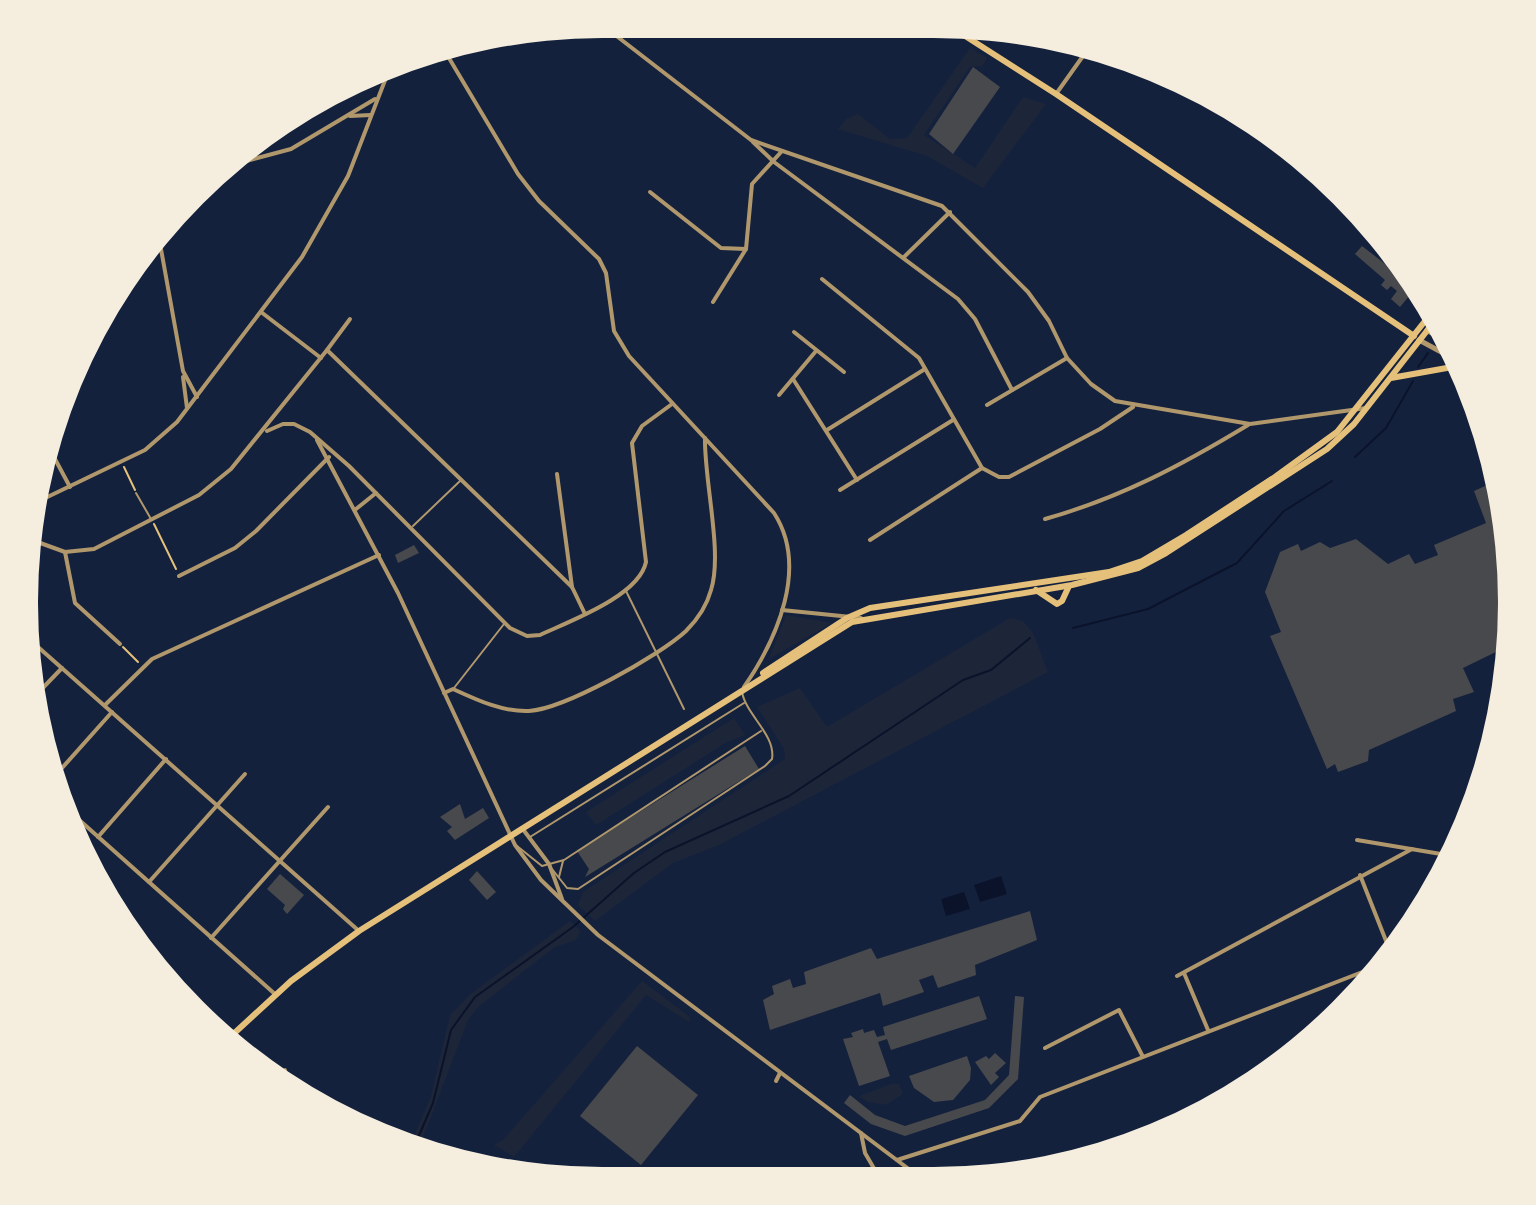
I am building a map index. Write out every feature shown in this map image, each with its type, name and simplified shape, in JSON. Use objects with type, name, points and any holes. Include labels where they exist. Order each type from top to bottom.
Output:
[{"type":"main road","points":[[970,39],[1416,338]]},
{"type":"main road","points":[[236,1032],[276,995],[359,931],[861,618],[1069,586],[1138,568],[1166,553],[1306,465],[1338,440],[1391,378],[1424,325]]},
{"type":"main road","points":[[742,691],[774,664],[847,618],[870,608],[1073,578],[1142,561],[1275,477],[1337,432],[1416,338],[1427,330]]},
{"type":"main road","points":[[1391,378],[1447,368]]},
{"type":"main road","points":[[1036,590],[1057,604],[1062,601],[1069,586]]},
{"type":"street","points":[[619,38],[751,140],[774,162],[904,257],[967,308],[1012,390]]},
{"type":"street","points":[[1056,94],[1082,58]]},
{"type":"street","points":[[450,59],[518,174],[539,201],[599,259],[606,273],[614,331],[629,356],[784,528],[790,583],[782,610],[755,672],[742,691]]},
{"type":"street","points":[[48,497],[122,462],[162,437],[187,410],[318,231],[348,176],[384,82]]},
{"type":"street","points":[[254,159],[291,149],[377,98]]},
{"type":"street","points":[[347,116],[371,115]]},
{"type":"street","points":[[751,140],[950,212],[1040,307],[1067,358],[1102,393],[1133,407],[1250,424],[1366,408]]},
{"type":"street","points":[[713,302],[746,249],[750,190],[783,150]]},
{"type":"street","points":[[650,192],[721,248],[746,249]]},
{"type":"street","points":[[904,257],[950,212]]},
{"type":"street","points":[[161,251],[187,410]]},
{"type":"street","points":[[822,279],[919,358],[982,468],[994,475],[1009,477],[1100,429],[1133,407]]},
{"type":"street","points":[[261,312],[321,358]]},
{"type":"street","points":[[41,543],[65,552],[94,549],[215,484],[262,434],[350,319]]},
{"type":"street","points":[[794,332],[844,372]]},
{"type":"street","points":[[1416,338],[1439,350]]},
{"type":"street","points":[[327,350],[572,587]]},
{"type":"street","points":[[779,395],[816,351]]},
{"type":"street","points":[[987,405],[1067,358]]},
{"type":"street","points":[[827,430],[925,369]]},
{"type":"street","points":[[183,371],[197,397]]},
{"type":"street","points":[[793,379],[857,480]]},
{"type":"street","points":[[262,434],[275,426],[294,424],[317,440],[412,528],[504,623],[518,633],[540,635],[585,614],[639,579],[646,562],[632,443],[642,426],[672,404]]},
{"type":"street","points":[[840,490],[953,420]]},
{"type":"street","points":[[1045,519],[1116,497],[1147,483],[1250,424]]},
{"type":"street","points":[[444,693],[453,689],[510,710],[543,709],[576,696],[654,653],[689,628],[706,604],[714,579],[705,438]]},
{"type":"street","points":[[317,440],[329,457],[379,555],[515,845],[586,926],[906,1167]]},
{"type":"street","points":[[179,576],[235,548],[329,457]]},
{"type":"street","points":[[56,461],[70,487]]},
{"type":"street","points":[[870,540],[982,468]]},
{"type":"street","points":[[557,474],[572,587],[585,614]]},
{"type":"street","points":[[356,509],[376,493]]},
{"type":"street","points":[[65,552],[75,603],[120,644]]},
{"type":"street","points":[[105,705],[142,665],[379,555]]},
{"type":"street","points":[[782,610],[861,618]]},
{"type":"street","points":[[40,649],[359,931]]},
{"type":"street","points":[[45,686],[62,668]]},
{"type":"street","points":[[63,767],[112,712]]},
{"type":"street","points":[[98,837],[166,759]]},
{"type":"street","points":[[149,882],[245,774]]},
{"type":"street","points":[[211,938],[328,807]]},
{"type":"street","points":[[83,824],[276,995]]},
{"type":"street","points":[[522,828],[549,864],[562,901]]},
{"type":"street","points":[[1357,840],[1439,854]]},
{"type":"street","points":[[1177,976],[1412,849]]},
{"type":"street","points":[[1360,875],[1386,940]]},
{"type":"street","points":[[1184,972],[1208,1030]]},
{"type":"street","points":[[897,1160],[1020,1121],[1040,1097],[1360,973]]},
{"type":"street","points":[[1045,1048],[1119,1010],[1142,1055]]},
{"type":"street","points":[[776,1081],[780,1073]]},
{"type":"street","points":[[861,1133],[865,1153],[873,1167]]},
{"type":"lane","points":[[412,528],[461,480]]},
{"type":"lane","points":[[136,493],[152,520]]},
{"type":"lane","points":[[626,590],[654,653],[684,709]]},
{"type":"lane","points":[[453,689],[504,623]]},
{"type":"lane","points":[[549,864],[563,885],[578,889],[765,766],[773,753],[744,703],[742,691]]},
{"type":"lane","points":[[529,837],[744,703]]},
{"type":"lane","points":[[515,845],[537,864],[564,860],[762,731]]},
{"type":"lane","points":[[563,885],[558,872],[564,860]]},
{"type":"path","points":[[122,462],[136,493]]},
{"type":"path","points":[[152,520],[179,576]]},
{"type":"path","points":[[120,644],[142,665]]},
{"type":"shaded area","points":[[970,48],[987,58],[982,66],[970,67],[924,135],[975,168],[1023,97],[1046,104],[983,188],[927,156],[838,129],[846,119],[858,114],[890,139],[907,138]]},
{"type":"shaded area","points":[[786,615],[832,623],[769,659]]},
{"type":"shaded area","points":[[1010,618],[1023,621],[1033,633],[1048,672],[719,845],[673,863],[595,921],[578,905],[583,892],[785,759],[784,749],[757,707],[800,688],[827,727]]},
{"type":"shaded area","points":[[734,718],[745,735],[727,742],[596,825],[586,812]]},
{"type":"shaded area","points":[[1001,876],[1007,894],[980,902],[974,885]]},
{"type":"shaded area","points":[[964,892],[970,909],[946,916],[941,899]]},
{"type":"shaded area","points":[[570,921],[581,931],[576,940],[555,947],[478,1007],[468,1020],[423,1138],[415,1135],[431,1096],[450,1015],[472,993]]},
{"type":"shaded area","points":[[642,981],[690,1017],[689,1022],[646,995],[514,1157],[494,1145],[502,1141]]},
{"type":"shaded area","points":[[899,1084],[903,1094],[886,1105],[868,1102],[859,1096]]},
{"type":"building","points":[[973,67],[1000,87],[953,154],[929,134]]},
{"type":"building","points":[[1362,246],[1384,263],[1408,297],[1400,307],[1391,299],[1397,291],[1391,286],[1387,290],[1381,285],[1385,280],[1355,254]]},
{"type":"building","points":[[1486,486],[1493,529],[1498,602],[1496,652],[1463,668],[1474,692],[1453,699],[1456,711],[1369,750],[1368,761],[1338,772],[1335,764],[1327,769],[1270,636],[1281,632],[1265,592],[1280,552],[1298,544],[1301,551],[1320,542],[1330,548],[1356,539],[1388,564],[1409,554],[1415,564],[1438,555],[1434,545],[1486,523],[1474,491]]},
{"type":"building","points":[[414,545],[419,553],[398,563],[395,555]]},
{"type":"building","points":[[745,746],[759,769],[585,877],[589,869],[577,851]]},
{"type":"building","points":[[460,804],[465,819],[483,808],[489,818],[455,840],[447,831],[452,827],[440,817]]},
{"type":"building","points":[[477,871],[496,892],[487,900],[469,880]]},
{"type":"building","points":[[280,874],[304,895],[287,914],[283,909],[285,905],[267,889]]},
{"type":"building","points":[[1030,911],[1037,940],[975,965],[976,975],[938,988],[933,975],[919,980],[924,992],[883,1006],[880,993],[770,1030],[763,1000],[774,994],[772,986],[790,979],[793,988],[806,984],[804,972],[871,948],[877,959]]},
{"type":"building","points":[[979,996],[987,1019],[891,1050],[887,1039],[878,1042],[890,1076],[859,1086],[843,1039],[853,1037],[851,1033],[863,1029],[864,1033],[874,1030],[877,1037],[885,1035],[883,1027]]},
{"type":"building","points":[[1015,996],[1024,997],[1018,1079],[989,1108],[905,1136],[871,1124],[844,1103],[850,1095],[875,1115],[905,1126],[985,1100],[1009,1075]]},
{"type":"building","points":[[637,1046],[698,1095],[641,1165],[580,1116]]},
{"type":"building","points":[[995,1053],[1006,1063],[995,1073],[999,1077],[991,1085],[975,1062],[986,1056],[989,1059]]},
{"type":"building","points":[[967,1056],[971,1068],[970,1080],[953,1100],[934,1102],[914,1088],[909,1076]]},
{"type":"waterway","points":[[1418,367],[1428,353]]},
{"type":"waterway","points":[[1355,457],[1386,428],[1413,381]]},
{"type":"waterway","points":[[1073,628],[1148,609],[1237,563],[1284,511],[1332,481]]},
{"type":"waterway","points":[[419,1136],[433,1103],[451,1030],[475,997],[573,927],[634,873],[665,852],[789,796],[963,680],[991,670],[1030,638]]}]
